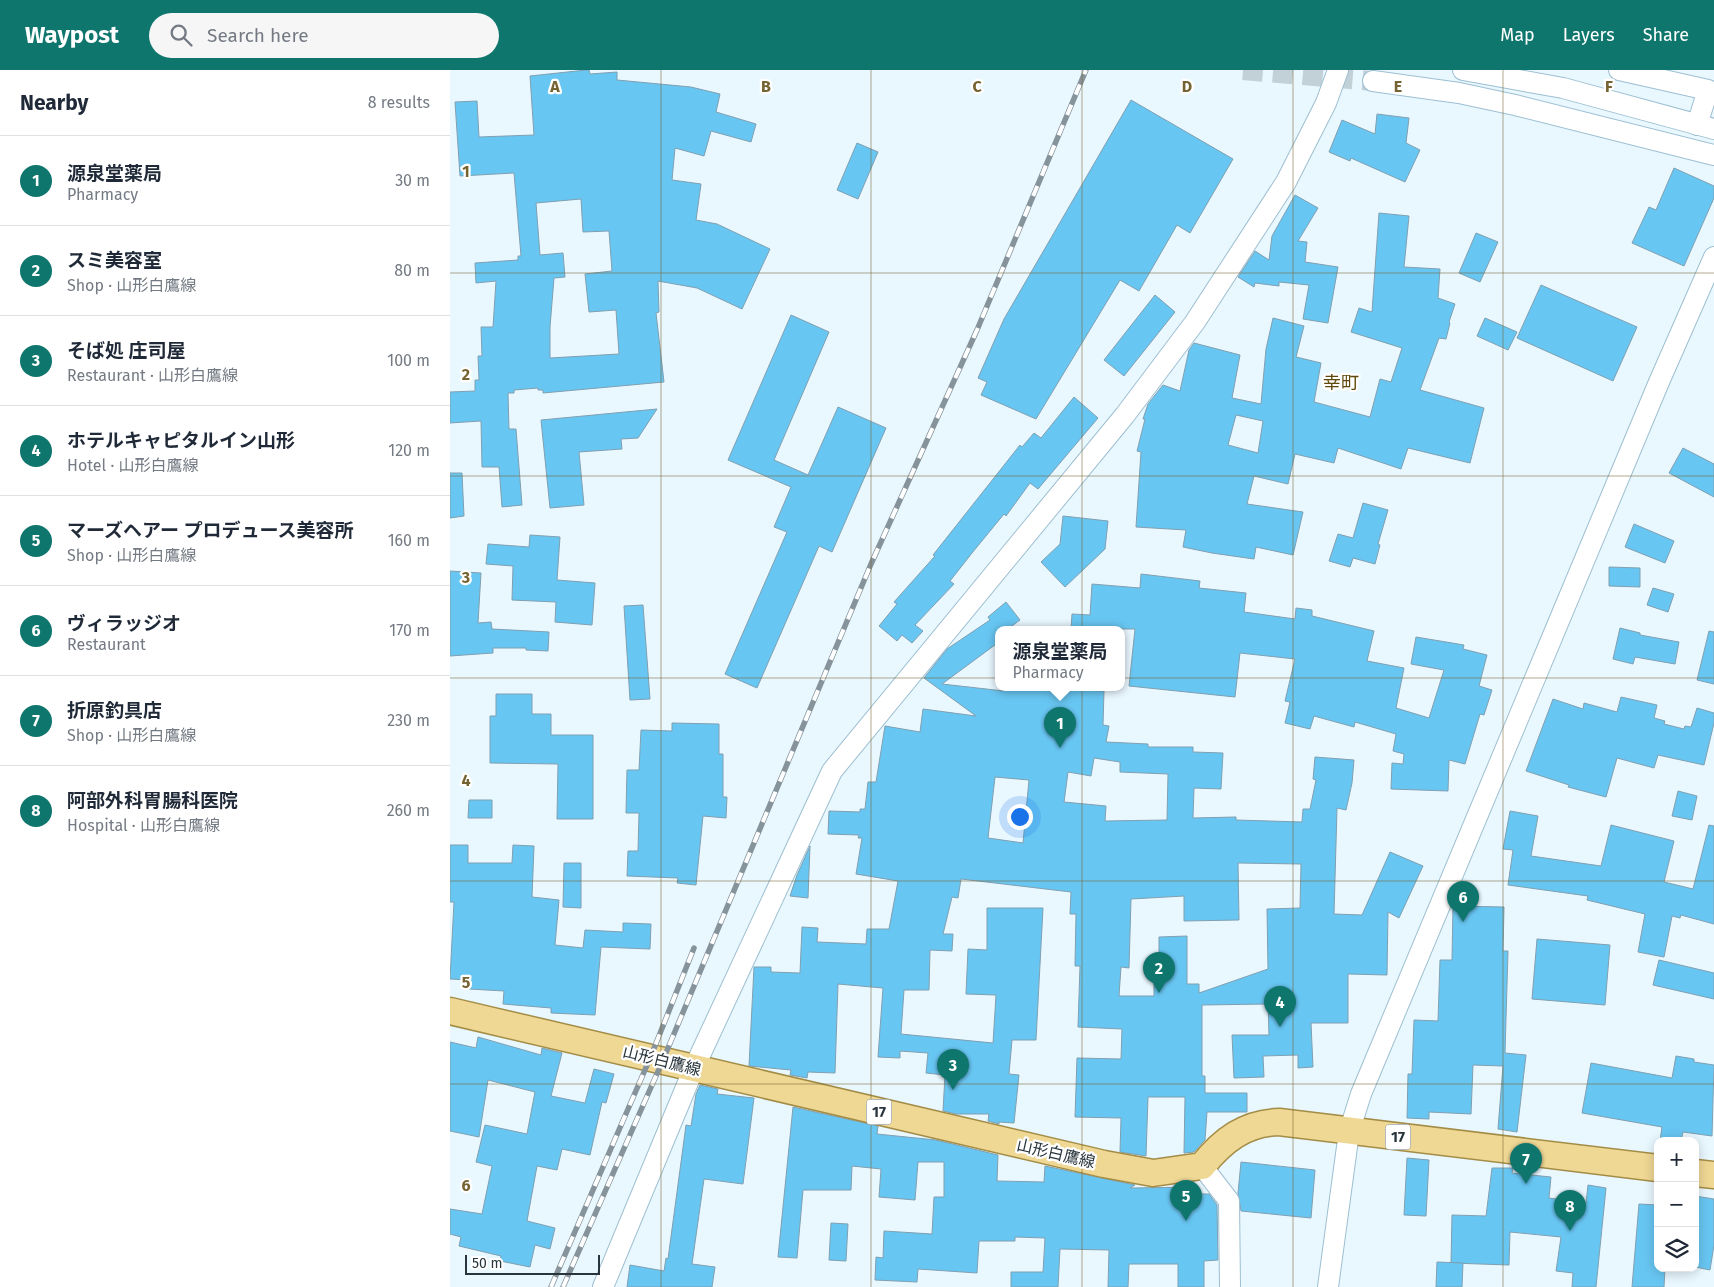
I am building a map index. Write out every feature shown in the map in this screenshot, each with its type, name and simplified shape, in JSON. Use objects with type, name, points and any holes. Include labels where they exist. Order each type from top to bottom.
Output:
[{"type":"main road","name":"山形白鷹線","points":[[450,1011],[1104,1164],[1153,1173],[1202,1166]]},
{"type":"main road","name":"17","points":[[1202,1166],[1233,1135],[1252,1125],[1279,1122],[1654,1168]]},
{"type":"main road","points":[[1699,1173],[1714,1175]]},
{"type":"street","points":[[603,1287],[694,1068],[832,771],[1125,415],[1195,322],[1286,182],[1326,103],[1338,70]]},
{"type":"street","points":[[1463,70],[1563,88],[1705,127],[1708,90],[1619,70]]},
{"type":"street","points":[[1373,81],[1459,93],[1714,155]]},
{"type":"street","points":[[1328,1287],[1349,1132],[1361,1094],[1659,382],[1714,258]]},
{"type":"street","points":[[1202,1166],[1229,1201],[1230,1287]]},
{"type":"building","points":[[586,70],[589,70],[590,74],[617,72],[617,80],[691,87],[720,94],[716,112],[756,124],[751,142],[711,131],[704,156],[675,148],[672,180],[701,184],[696,220],[717,224],[770,249],[742,309],[697,288],[658,281],[659,312],[656,313],[664,382],[543,393],[543,390],[538,390],[538,388],[514,390],[514,393],[508,393],[509,429],[516,429],[522,505],[502,507],[499,467],[482,467],[481,421],[450,423],[450,392],[475,391],[475,380],[479,380],[478,356],[482,356],[481,327],[493,327],[496,281],[476,283],[475,263],[518,260],[518,256],[521,256],[514,173],[460,176],[455,102],[477,101],[479,137],[534,135],[530,76]],"holes":[[[581,199],[583,232],[609,231],[612,271],[585,274],[589,312],[616,310],[619,354],[550,358],[550,327],[554,278],[565,277],[563,253],[540,255],[536,203]]]},
{"type":"building","points":[[1131,100],[1233,159],[1190,233],[1177,225],[1139,291],[1120,280],[1036,419],[981,395],[987,382],[978,378],[1004,319]]},
{"type":"building","points":[[1377,114],[1409,118],[1406,143],[1420,150],[1405,182],[1351,158],[1350,161],[1329,152],[1342,120],[1375,134]]},
{"type":"building","points":[[857,143],[878,152],[858,199],[837,190]]},
{"type":"building","points":[[1674,168],[1714,186],[1714,198],[1684,266],[1632,243],[1649,207],[1656,210]]},
{"type":"building","points":[[1295,195],[1318,208],[1298,241],[1307,242],[1305,262],[1338,267],[1328,323],[1303,319],[1309,285],[1279,282],[1279,286],[1255,283],[1254,287],[1238,277],[1255,251],[1269,260],[1272,236]]},
{"type":"building","points":[[1379,213],[1409,216],[1404,267],[1440,269],[1438,298],[1455,304],[1446,339],[1439,338],[1420,390],[1484,408],[1470,463],[1408,448],[1401,469],[1338,448],[1334,463],[1295,454],[1288,484],[1254,476],[1247,504],[1303,512],[1293,555],[1256,547],[1254,559],[1212,553],[1183,547],[1186,530],[1136,527],[1141,452],[1137,451],[1145,419],[1143,419],[1148,404],[1163,385],[1180,391],[1189,350],[1194,343],[1240,355],[1232,398],[1261,404],[1266,349],[1273,318],[1304,326],[1296,357],[1321,363],[1314,402],[1370,417],[1380,379],[1391,382],[1402,348],[1351,332],[1359,308],[1372,312]],"holes":[[[1236,415],[1263,421],[1258,453],[1228,445]]]},
{"type":"building","points":[[1476,233],[1498,242],[1480,282],[1459,273]]},
{"type":"building","points":[[1541,285],[1637,327],[1613,381],[1517,338]]},
{"type":"building","points":[[1155,295],[1175,312],[1124,376],[1104,360]]},
{"type":"building","points":[[791,315],[829,332],[774,460],[808,475],[838,407],[886,428],[832,552],[819,546],[757,688],[725,674],[787,532],[774,527],[791,487],[728,460]]},
{"type":"building","points":[[1485,318],[1517,332],[1508,350],[1477,336]]},
{"type":"building","points":[[1074,397],[1098,418],[1038,489],[1030,483],[1006,516],[1004,514],[950,581],[954,584],[915,625],[923,631],[912,643],[902,635],[897,641],[879,626],[897,604],[894,602],[935,556],[933,555],[1020,445],[1022,447],[1034,433],[1041,438]]},
{"type":"building","points":[[657,409],[638,438],[621,439],[622,449],[579,452],[584,505],[550,508],[541,420]]},
{"type":"building","points":[[1683,448],[1714,464],[1714,497],[1669,473]]},
{"type":"building","points":[[450,473],[462,473],[464,516],[450,518]]},
{"type":"building","points":[[1363,503],[1388,510],[1378,544],[1380,545],[1375,564],[1353,558],[1350,567],[1329,561],[1338,534],[1353,538]]},
{"type":"building","points":[[1063,516],[1108,521],[1105,549],[1065,587],[1041,562],[1060,544]]},
{"type":"building","points":[[1634,524],[1674,541],[1665,563],[1625,547]]},
{"type":"building","points":[[530,535],[560,537],[557,580],[595,583],[592,625],[555,622],[556,602],[512,600],[513,566],[486,564],[488,544],[529,547]]},
{"type":"building","points":[[1609,567],[1640,568],[1640,587],[1609,586]]},
{"type":"building","points":[[450,571],[481,573],[478,623],[491,622],[492,629],[549,632],[548,651],[526,650],[526,648],[493,648],[493,653],[450,656]]},
{"type":"building","points":[[1141,574],[1200,581],[1199,588],[1246,593],[1244,612],[1295,619],[1296,608],[1312,610],[1312,616],[1374,631],[1367,661],[1404,668],[1396,708],[1429,718],[1444,670],[1411,664],[1416,637],[1464,645],[1463,649],[1487,655],[1479,686],[1492,690],[1484,715],[1480,714],[1465,764],[1449,760],[1448,791],[1391,789],[1392,763],[1403,764],[1404,754],[1393,751],[1396,734],[1355,722],[1354,727],[1314,716],[1310,729],[1285,723],[1290,702],[1285,701],[1295,659],[1240,653],[1235,697],[1129,686],[1135,629],[1125,629],[1125,626],[1071,626],[1072,614],[1090,615],[1092,584],[1140,588]]},
{"type":"building","points":[[1653,588],[1674,594],[1668,612],[1647,605]]},
{"type":"building","points":[[1006,602],[1020,620],[1012,626],[995,626],[995,645],[942,684],[995,691],[1104,691],[1103,725],[1109,726],[1106,742],[1148,744],[1148,747],[1193,747],[1193,752],[1223,753],[1221,789],[1194,788],[1193,818],[1236,817],[1236,820],[1302,822],[1303,809],[1310,809],[1316,780],[1313,779],[1315,757],[1354,760],[1352,783],[1346,810],[1337,808],[1334,914],[1362,915],[1390,852],[1423,866],[1399,918],[1388,912],[1387,975],[1348,974],[1348,1023],[1311,1023],[1313,1067],[1298,1068],[1298,1055],[1263,1056],[1264,1077],[1234,1078],[1232,1035],[1269,1035],[1268,1004],[1202,1005],[1202,1076],[1205,1076],[1205,1093],[1247,1093],[1247,1112],[1207,1112],[1205,1140],[1194,1152],[1184,1153],[1185,1097],[1148,1097],[1146,1156],[1120,1152],[1121,1118],[1075,1117],[1077,1058],[1121,1059],[1122,1029],[1078,1027],[1080,966],[1075,966],[1076,914],[1070,914],[1071,892],[961,879],[958,898],[952,897],[943,934],[953,934],[952,951],[930,950],[929,990],[904,990],[901,1034],[993,1043],[996,995],[966,994],[968,949],[987,950],[987,908],[1043,908],[1036,1040],[1012,1040],[1009,1074],[1019,1075],[1014,1123],[999,1122],[999,1124],[988,1121],[989,1114],[956,1114],[943,1111],[945,1075],[926,1073],[928,1053],[900,1051],[900,1058],[878,1057],[883,988],[838,984],[835,1073],[808,1072],[807,1078],[790,1075],[791,1070],[749,1066],[754,967],[771,967],[771,972],[800,973],[802,927],[818,928],[817,942],[866,944],[867,929],[889,929],[898,881],[856,874],[862,838],[858,838],[859,835],[828,834],[829,811],[860,812],[860,809],[865,809],[868,782],[876,782],[885,726],[920,732],[923,709],[976,716],[924,678],[947,649],[990,620],[988,617]],"holes":[[[1094,758],[1120,762],[1120,772],[1168,774],[1167,820],[1105,821],[1106,806],[1064,802],[1068,772],[1091,776]],[[995,777],[1029,780],[1023,843],[988,838]],[[1238,863],[1301,864],[1300,908],[1267,909],[1268,969],[1199,993],[1199,984],[1187,984],[1187,936],[1159,937],[1159,984],[1154,984],[1154,996],[1119,996],[1121,967],[1129,968],[1131,899],[1184,896],[1184,921],[1239,920]]]},
{"type":"building","points":[[643,605],[650,699],[630,700],[624,606]]},
{"type":"building","points":[[1620,628],[1640,633],[1640,635],[1679,642],[1675,664],[1635,657],[1633,664],[1613,659]]},
{"type":"building","points":[[1709,631],[1714,632],[1714,684],[1697,680]]},
{"type":"building","points":[[496,694],[532,694],[532,714],[551,714],[551,735],[593,735],[593,819],[557,819],[558,764],[490,763],[490,716],[496,716]]},
{"type":"building","points":[[1621,697],[1657,705],[1654,718],[1665,721],[1664,724],[1684,729],[1685,726],[1691,727],[1697,708],[1714,713],[1714,723],[1704,765],[1658,755],[1654,768],[1617,758],[1606,797],[1568,787],[1569,785],[1526,771],[1553,699],[1583,709],[1584,703],[1617,712]]},
{"type":"building","points":[[672,723],[719,724],[719,754],[723,754],[723,797],[727,797],[726,818],[703,816],[696,885],[677,883],[678,878],[627,876],[628,851],[638,851],[639,813],[626,813],[627,770],[639,770],[641,730],[672,731]]},
{"type":"building","points":[[1678,791],[1697,796],[1692,820],[1672,816]]},
{"type":"building","points":[[469,800],[492,800],[492,818],[468,818]]},
{"type":"building","points":[[1510,811],[1538,816],[1531,856],[1601,866],[1611,825],[1674,841],[1664,882],[1693,889],[1709,825],[1714,826],[1714,924],[1681,915],[1680,918],[1672,916],[1664,957],[1638,952],[1645,914],[1587,900],[1588,896],[1508,885],[1513,850],[1503,849]]},
{"type":"building","points":[[450,845],[468,845],[468,863],[512,863],[513,845],[534,846],[532,897],[559,900],[555,945],[583,948],[585,930],[623,932],[623,923],[651,924],[650,949],[601,947],[595,1015],[551,1013],[551,1008],[503,1004],[504,991],[469,989],[469,980],[450,979],[454,902],[450,902]]},
{"type":"building","points":[[810,846],[808,898],[790,896],[797,875]]},
{"type":"building","points":[[564,863],[581,863],[581,908],[563,907]]},
{"type":"building","points":[[1453,906],[1504,907],[1503,951],[1508,951],[1505,1053],[1526,1055],[1517,1132],[1498,1129],[1503,1066],[1473,1065],[1471,1114],[1429,1112],[1429,1119],[1407,1118],[1408,1074],[1412,1074],[1414,1020],[1438,1021],[1440,960],[1452,960]]},
{"type":"building","points":[[1537,939],[1610,945],[1605,1005],[1532,999]]},
{"type":"building","points":[[1659,960],[1714,973],[1714,999],[1653,985]]},
{"type":"building","points":[[478,1037],[541,1055],[542,1048],[562,1053],[551,1096],[585,1103],[594,1069],[614,1074],[606,1103],[602,1102],[590,1155],[562,1149],[557,1170],[537,1166],[527,1221],[555,1228],[550,1249],[535,1245],[530,1267],[500,1261],[501,1256],[459,1246],[461,1237],[450,1234],[450,1209],[482,1214],[492,1166],[476,1162],[485,1125],[527,1134],[535,1092],[488,1080],[479,1137],[450,1131],[450,1042],[476,1048]]},
{"type":"building","points":[[1676,1056],[1694,1059],[1694,1062],[1714,1065],[1712,1136],[1683,1132],[1682,1137],[1661,1137],[1662,1127],[1582,1113],[1591,1063],[1672,1078]]},
{"type":"building","points":[[700,1085],[718,1089],[717,1094],[754,1098],[743,1184],[704,1179],[692,1264],[715,1267],[712,1287],[627,1287],[630,1265],[664,1271],[666,1258],[668,1259],[686,1125],[691,1126],[696,1094]]},
{"type":"building","points":[[793,1107],[878,1126],[877,1134],[936,1140],[998,1155],[997,1181],[1044,1182],[1045,1166],[1135,1185],[1130,1188],[1197,1187],[1198,1194],[1209,1194],[1217,1205],[1218,1260],[1204,1261],[1204,1287],[1178,1287],[1178,1264],[1129,1264],[1128,1287],[1108,1287],[1109,1250],[1060,1249],[1058,1287],[1011,1287],[1011,1272],[1043,1272],[1045,1238],[1015,1237],[1015,1241],[979,1241],[977,1273],[918,1269],[917,1282],[875,1280],[876,1257],[883,1258],[884,1231],[932,1234],[934,1197],[944,1197],[944,1162],[918,1162],[915,1200],[879,1197],[881,1169],[852,1166],[851,1190],[803,1190],[797,1258],[778,1257]]},
{"type":"building","points":[[1407,1158],[1429,1160],[1426,1216],[1404,1215]]},
{"type":"building","points":[[1241,1162],[1315,1170],[1311,1218],[1241,1211],[1238,1193]]},
{"type":"building","points":[[1492,1168],[1513,1168],[1512,1173],[1551,1177],[1549,1198],[1586,1203],[1588,1185],[1606,1188],[1596,1287],[1572,1287],[1573,1273],[1556,1271],[1561,1237],[1510,1232],[1509,1265],[1451,1263],[1452,1215],[1486,1216]]},
{"type":"building","points":[[1699,1197],[1714,1199],[1714,1245],[1710,1270],[1699,1268]]},
{"type":"building","points":[[1639,1204],[1654,1205],[1654,1272],[1665,1272],[1664,1287],[1632,1287]]},
{"type":"building","points":[[831,1223],[848,1224],[846,1261],[829,1260]]},
{"type":"building","points":[[1437,1262],[1463,1263],[1462,1287],[1436,1287]]},
{"type":"tunnel","points":[[1243,70],[1373,81]]},
{"type":"railway","points":[[563,1287],[663,1060],[871,564],[977,330],[1086,70]]},
{"type":"railway","points":[[551,1287],[651,1056],[694,948]]},
{"type":"place","name":"源泉堂薬局","points":[[1060,748]]},
{"type":"place","name":"ヴィラッジオ","points":[[1463,922]]},
{"type":"place","name":"スミ美容室","points":[[1159,993]]},
{"type":"place","name":"ホテルキャピタルイン山形","points":[[1280,1027]]},
{"type":"place","name":"そば処 庄司屋","points":[[953,1090]]},
{"type":"place","name":"折原釣具店","points":[[1526,1184]]},
{"type":"place","name":"マーズヘアー プロデュース美容所","points":[[1186,1221]]},
{"type":"place","name":"阿部外科胃腸科医院","points":[[1570,1231]]},
{"type":"district","name":"幸町","points":[[1341,383]]}]
